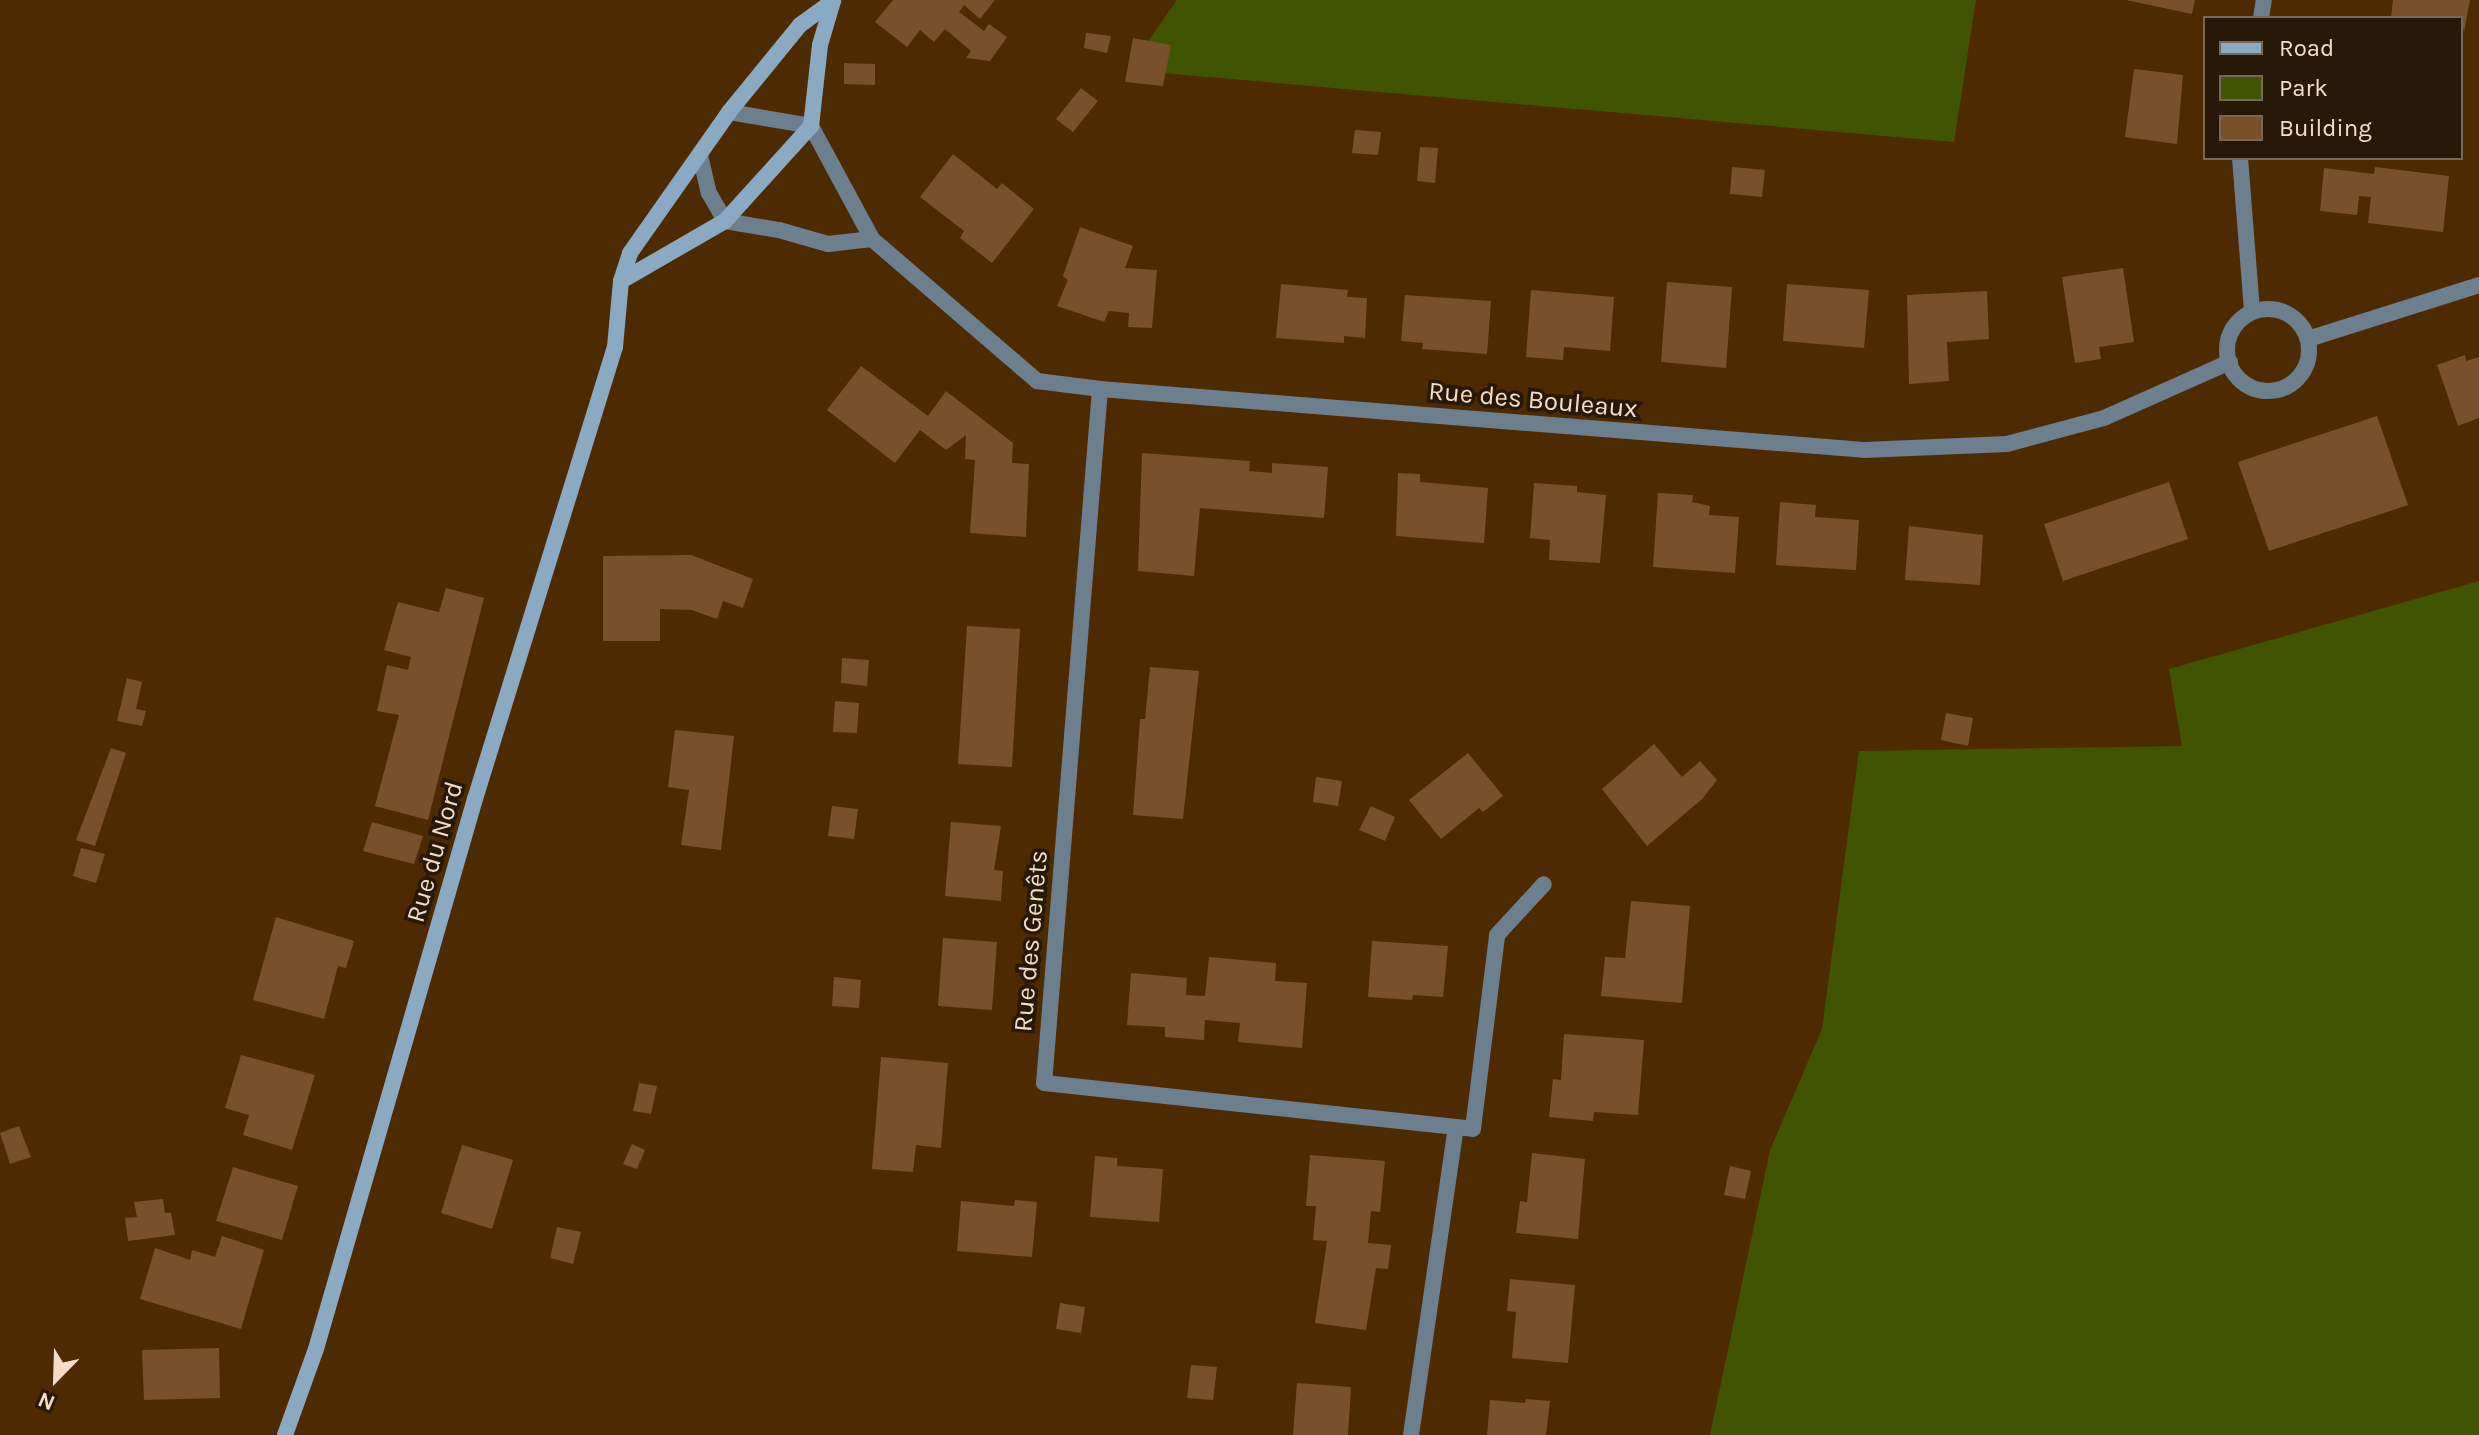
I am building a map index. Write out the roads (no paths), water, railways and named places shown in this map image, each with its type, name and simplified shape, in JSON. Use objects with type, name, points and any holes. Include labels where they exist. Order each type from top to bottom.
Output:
[{"type":"street","name":"Rue du Nord","points":[[285,1435],[316,1349],[471,814],[615,347],[621,281],[630,253],[729,112],[800,25],[833,0]]},
{"type":"street","name":"Rue du Nord","points":[[811,126],[820,45],[833,0]]},
{"type":"street","points":[[729,112],[811,126]]},
{"type":"street","points":[[621,281],[725,221],[811,126]]},
{"type":"street","name":"Rue des Bouleaux","points":[[811,126],[872,239],[1037,381],[1100,389],[1864,450],[2007,444],[2104,418],[2230,362]]},
{"type":"street","points":[[700,155],[709,193],[725,221]]},
{"type":"street","points":[[2240,160],[2252,311]]},
{"type":"street","points":[[725,221],[779,230],[828,244],[872,239]]},
{"type":"street","points":[[2308,339],[2479,285]]},
{"type":"street","points":[[2284,310],[2300,322],[2308,339],[2306,365],[2288,387],[2262,392],[2242,385],[2230,362],[2226,345],[2233,326],[2252,311],[2284,310]]},
{"type":"street","name":"Rue des Genêts","points":[[1100,389],[1044,1083],[1456,1128]]},
{"type":"street","points":[[1411,1435],[1456,1128],[1473,1129],[1497,935],[1544,884]]}]
